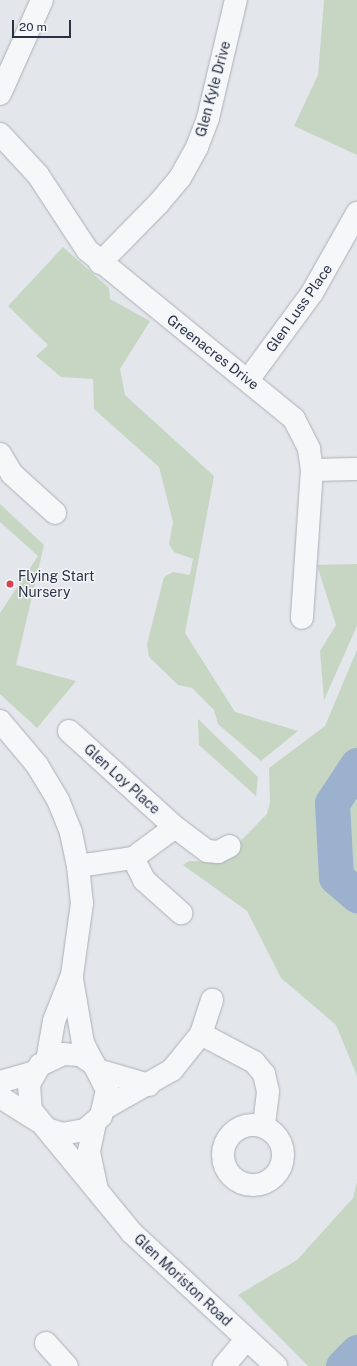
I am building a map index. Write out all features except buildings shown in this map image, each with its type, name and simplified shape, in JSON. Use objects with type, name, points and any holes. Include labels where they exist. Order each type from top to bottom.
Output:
[{"type":"street","points":[[0,94],[42,0]]},
{"type":"street","name":"Glen Kyle Drive","points":[[100,263],[158,204],[180,178],[196,147],[208,118],[236,0]]},
{"type":"street","name":"Greenacres Drive","points":[[0,134],[38,175],[75,236],[100,263],[248,380],[294,419],[309,449],[312,470],[302,618]]},
{"type":"street","name":"Glen Luss Place","points":[[248,380],[352,237],[357,213]]},
{"type":"street","points":[[0,454],[12,474],[55,513]]},
{"type":"street","points":[[312,470],[357,469]]},
{"type":"street","name":"Glen Moriston Road","points":[[0,721],[37,765],[58,800],[71,833],[78,866],[82,902],[72,976],[76,1018],[108,1090],[89,1152],[97,1187]]},
{"type":"street","name":"Glen Loy Place","points":[[69,731],[174,827],[207,851],[218,852],[230,846]]},
{"type":"street","points":[[78,866],[133,858],[174,827]]},
{"type":"street","points":[[133,858],[144,880],[181,913]]},
{"type":"street","name":"Glen Moriston Road","points":[[72,976],[54,1021],[41,1065],[27,1097],[44,1125],[97,1187],[132,1234],[276,1366]]},
{"type":"street","points":[[0,1097],[44,1125],[74,1134],[172,1070],[202,1034],[212,1000]]},
{"type":"street","points":[[202,1034],[254,1062],[264,1074],[268,1092],[264,1127]]},
{"type":"street","points":[[0,1082],[69,1054],[97,1068],[149,1085]]},
{"type":"street","points":[[224,1366],[247,1339]]},
{"type":"street","points":[[46,1343],[67,1366]]},
{"type":"green space","points":[[324,0],[357,0],[357,155],[294,126],[318,75]]},
{"type":"green space","points":[[63,247],[109,288],[110,299],[150,321],[120,369],[125,395],[214,476],[185,633],[235,712],[298,731],[261,761],[218,724],[214,710],[192,688],[178,685],[149,657],[147,644],[164,577],[173,572],[190,575],[193,559],[174,552],[169,544],[173,522],[159,467],[94,409],[93,379],[61,377],[36,356],[48,345],[8,306]]},
{"type":"green space","points":[[0,504],[44,545],[16,665],[76,681],[37,728],[0,694],[0,613],[38,556],[0,522]]},
{"type":"green space","points":[[357,564],[357,626],[324,700],[320,651],[336,625],[317,565]]},
{"type":"green space","points":[[357,650],[357,1076],[336,1025],[281,978],[247,911],[183,865],[189,861],[220,862],[267,814],[270,802],[269,768],[325,726]]},
{"type":"green space","points":[[198,719],[258,777],[256,796],[199,745]]},
{"type":"green space","points":[[357,1182],[357,1366],[308,1366],[238,1295],[297,1260],[353,1198]]},
{"type":"waterway","points":[[357,765],[332,803],[336,877],[357,895]]},
{"type":"waterway","points":[[343,1366],[357,1352]]},
{"type":"place","name":"Flying Start Nursery","points":[[10,584]]}]
